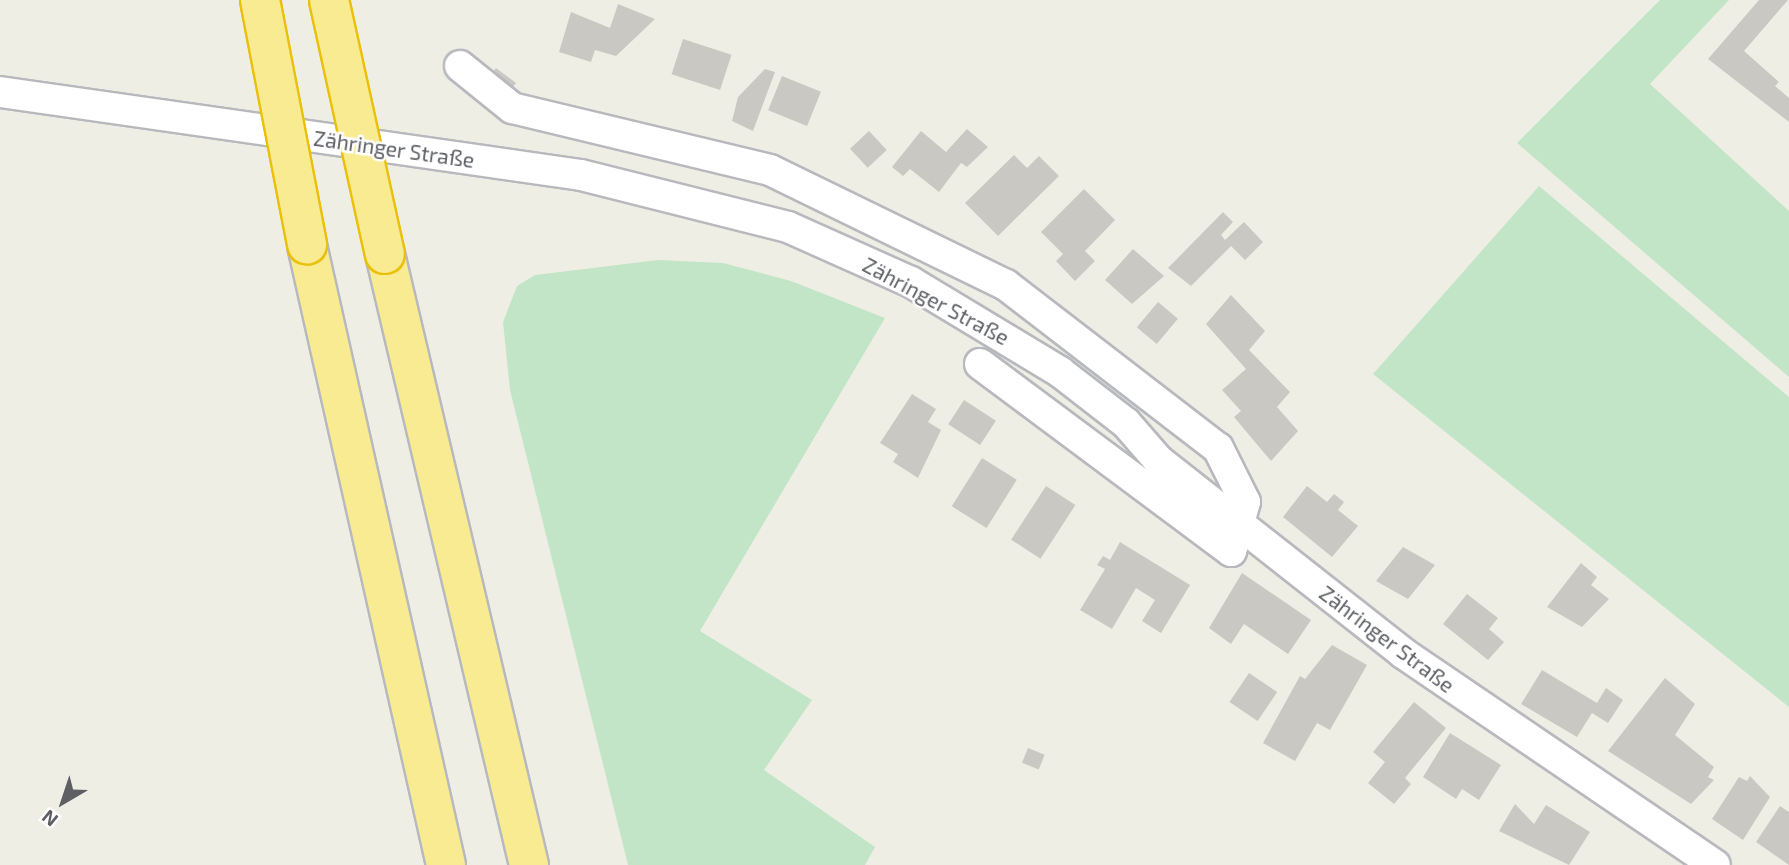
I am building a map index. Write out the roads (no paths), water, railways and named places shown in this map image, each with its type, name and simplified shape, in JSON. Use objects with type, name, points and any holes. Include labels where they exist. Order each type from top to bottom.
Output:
[{"type":"highway","points":[[260,0],[307,245],[446,865]]},
{"type":"highway","points":[[329,0],[385,254],[529,865]]},
{"type":"street","points":[[460,66],[512,108],[770,170],[1006,285],[1219,448],[1244,502],[1243,526],[1231,551],[980,364]]},
{"type":"street","name":"Zähringer Straße","points":[[0,92],[581,175],[788,227],[911,282],[1060,372],[1243,526],[1479,708],[1715,865]]}]
